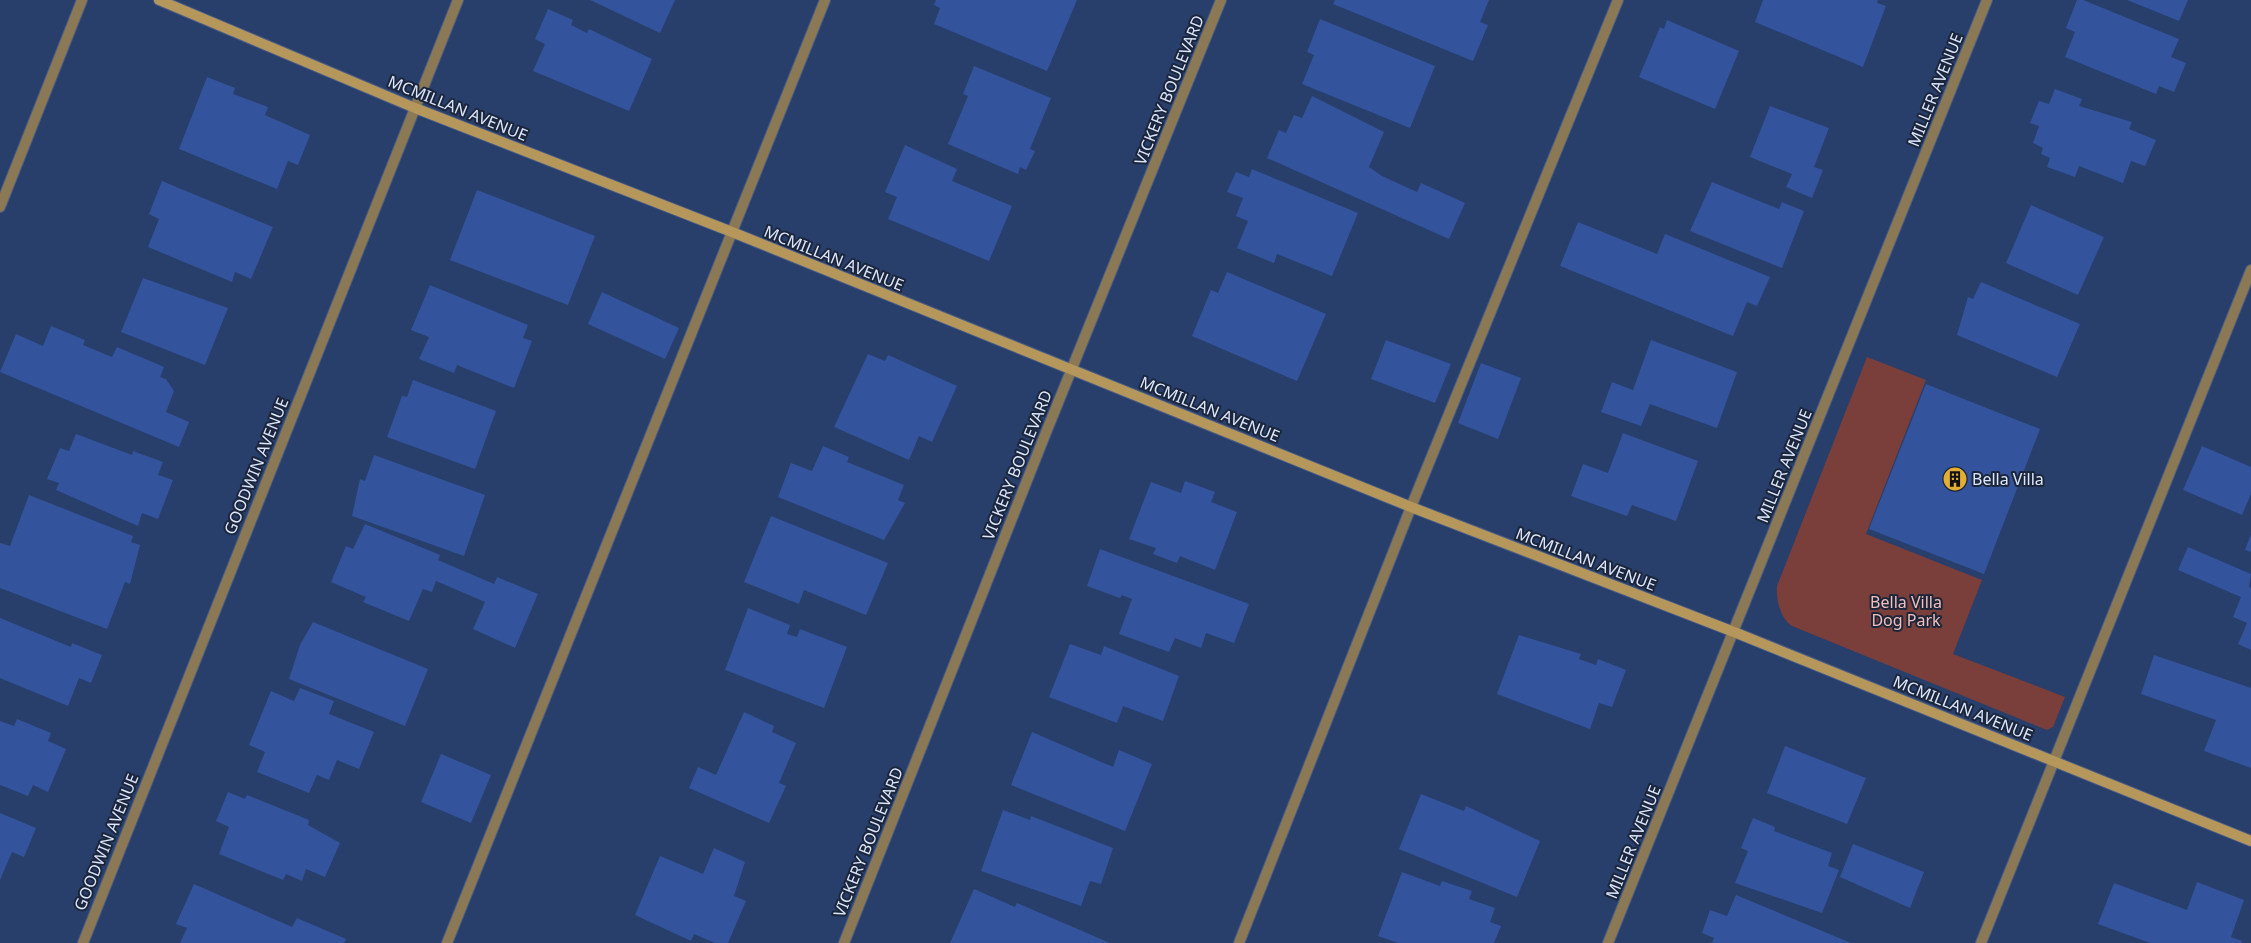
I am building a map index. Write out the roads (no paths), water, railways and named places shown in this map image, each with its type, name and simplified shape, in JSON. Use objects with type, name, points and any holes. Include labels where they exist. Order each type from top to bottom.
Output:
[{"type":"street","points":[[0,207],[82,0]]},
{"type":"street","name":"MCMILLAN AVENUE","points":[[160,0],[414,108],[732,232],[1411,507],[1734,632],[2251,841]]},
{"type":"street","name":"GOODWIN AVENUE","points":[[83,943],[458,0]]},
{"type":"street","points":[[447,943],[825,0]]},
{"type":"street","name":"VICKERY BOULEVARD","points":[[844,943],[1221,0]]},
{"type":"street","points":[[1239,943],[1411,507],[1618,0]]},
{"type":"street","name":"MILLER AVENUE","points":[[1608,943],[1988,0]]},
{"type":"street","points":[[1981,943],[2251,270]]},
{"type":"place","name":"Bella Villa","points":[[1955,479]]},
{"type":"park label","name":"Bella Villa Dog Park","points":[[1906,611]]}]
